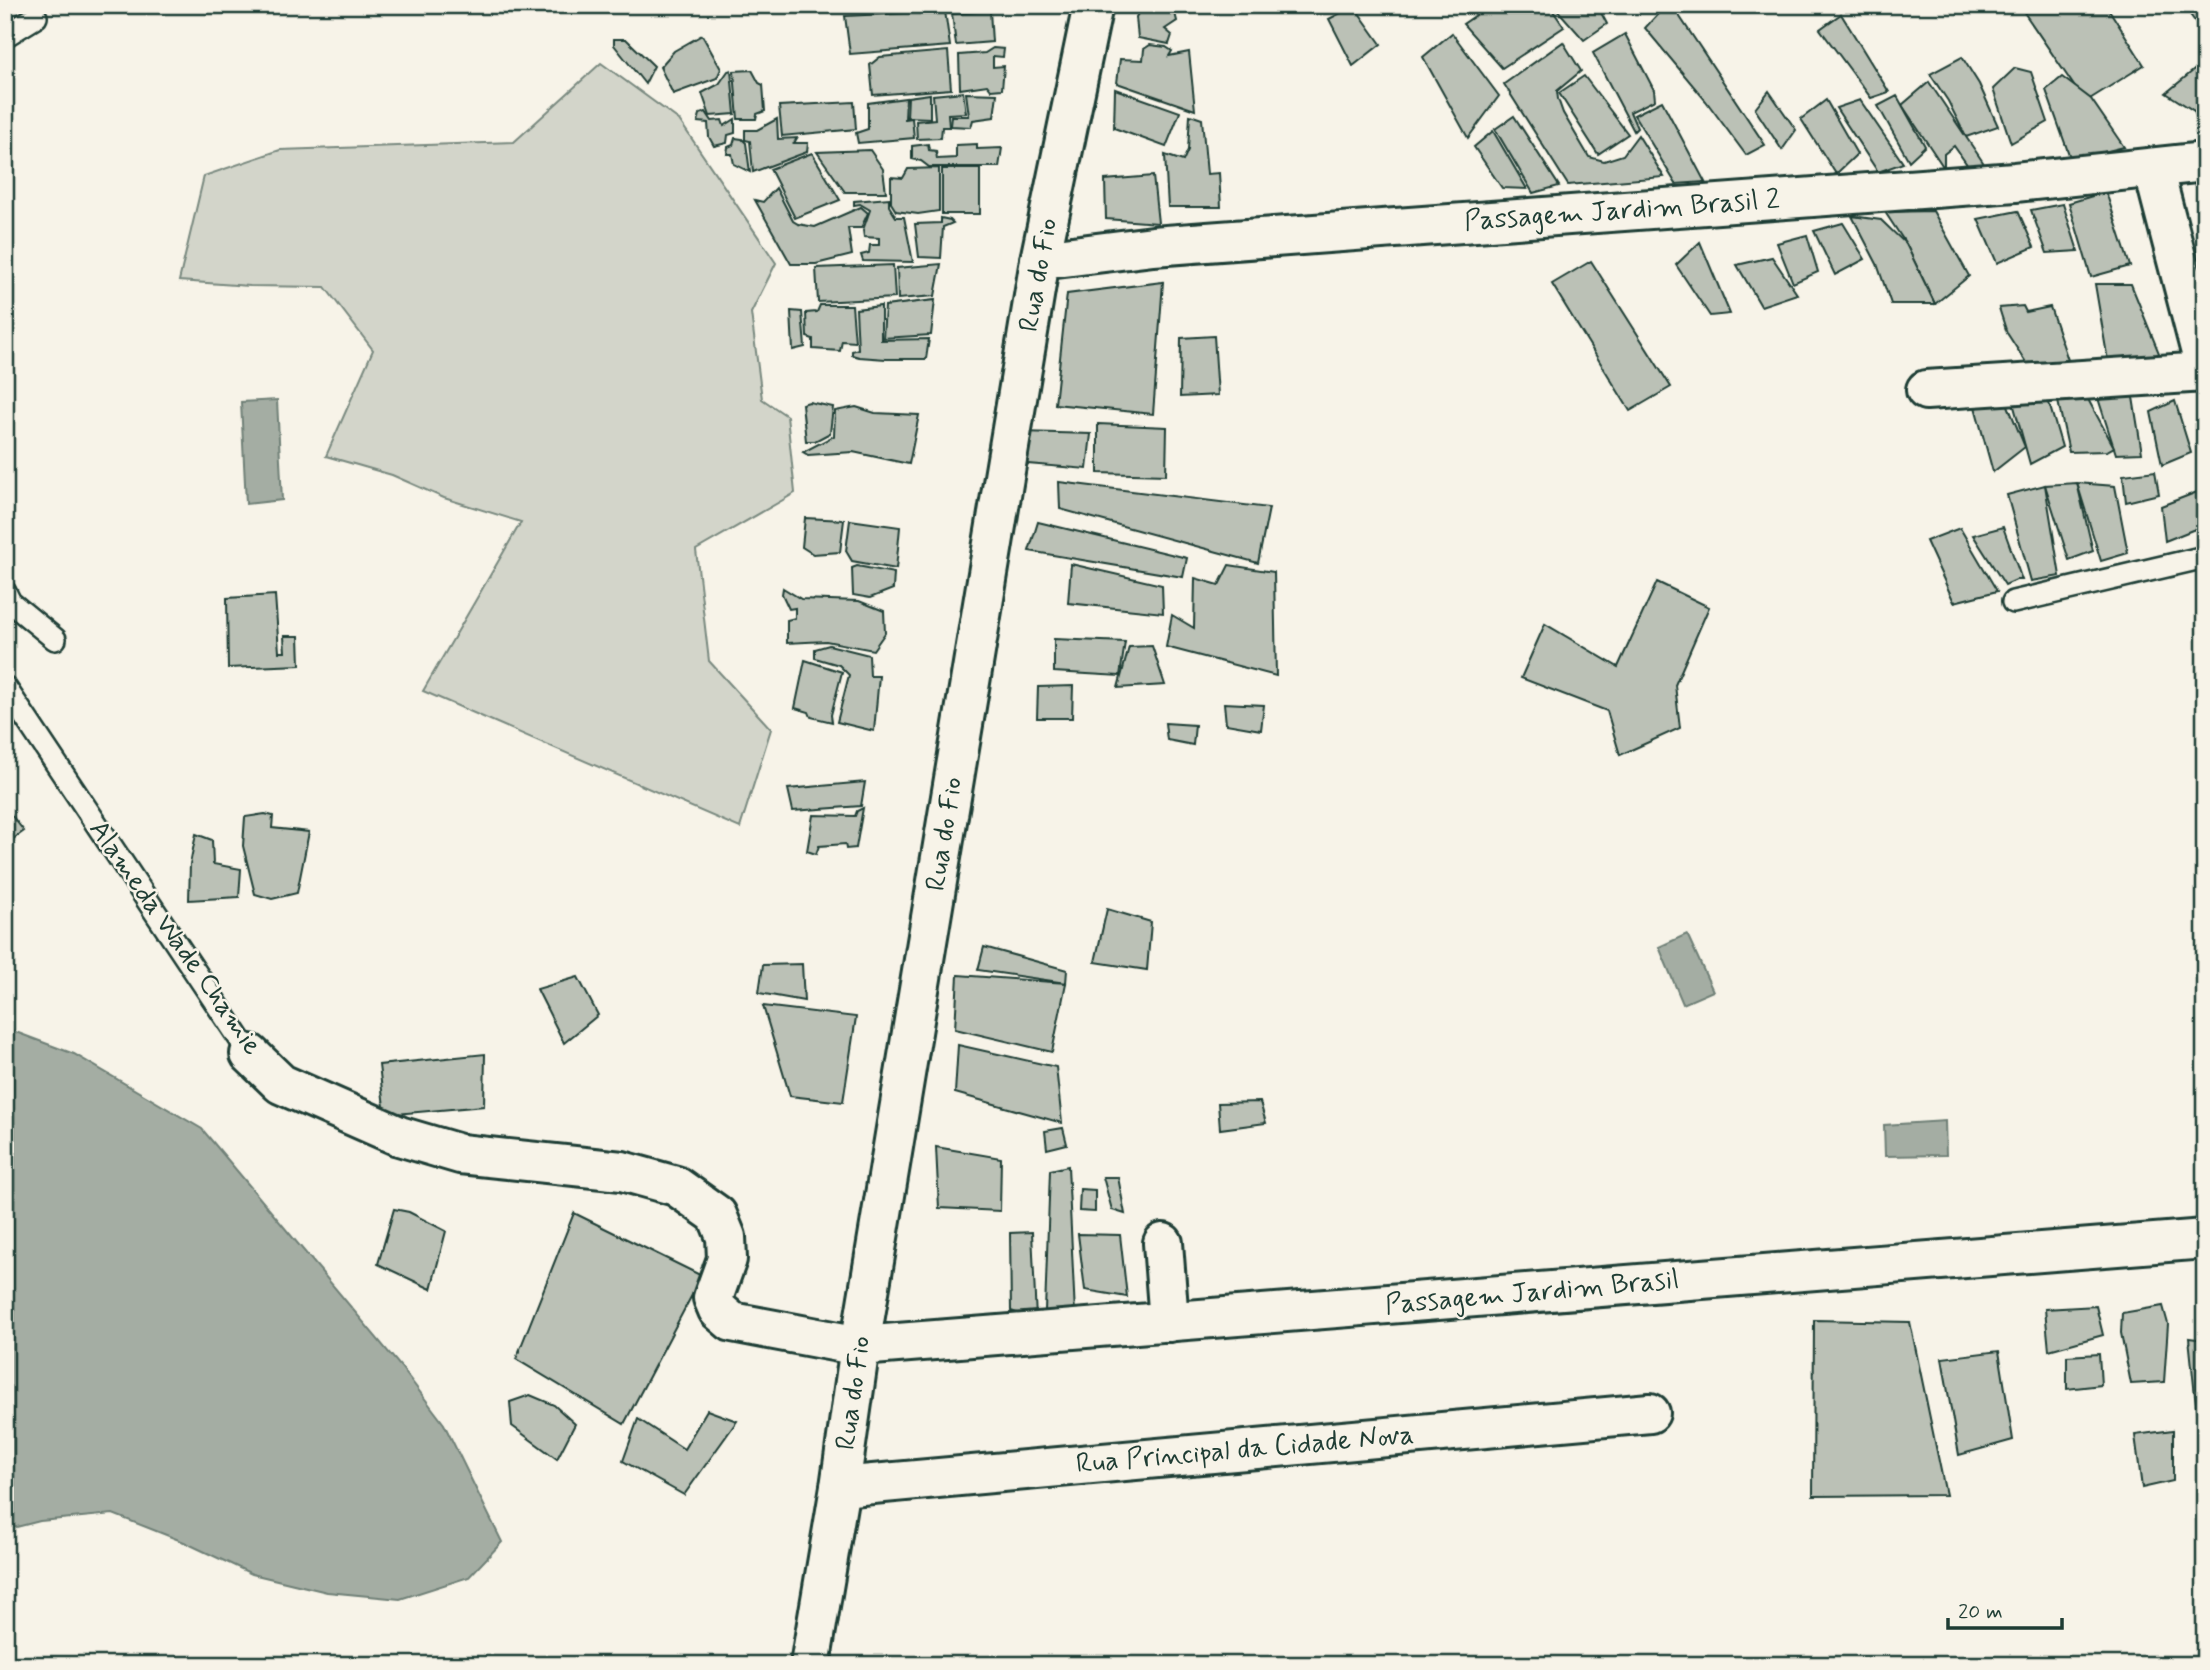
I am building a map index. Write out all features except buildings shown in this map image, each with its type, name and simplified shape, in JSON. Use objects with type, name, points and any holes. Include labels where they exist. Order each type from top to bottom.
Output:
[{"type":"street","name":"Rua do Fio","points":[[810,1665],[860,1346],[1040,260],[1093,5]]},
{"type":"street","name":"Passagem Jardim Brasil 2","points":[[1040,260],[1153,246],[2015,182],[2205,162]]},
{"type":"street","points":[[1927,390],[2205,370],[2153,168]]},
{"type":"street","name":"Alameda Wade Chamie","points":[[250,1054],[281,1084],[400,1136],[460,1154],[622,1171],[676,1186],[717,1215],[726,1237],[727,1259],[713,1298],[718,1310],[732,1322],[860,1346]]},
{"type":"street","name":"Passagem Jardim Brasil","points":[[860,1346],[2205,1239]]},
{"type":"street","points":[[1163,1243],[1169,1322]]},
{"type":"street","name":"Rua Principal da Cidade Nova","points":[[840,1487],[1650,1413]]},
{"type":"lane","points":[[5,36],[36,18]]},
{"type":"lane","points":[[2013,602],[2205,556]]},
{"type":"lane","points":[[5,592],[10,602],[55,639]]},
{"type":"lane","name":"Alameda Wade Chamie","points":[[5,687],[250,1054]]},
{"type":"shaded area","points":[[601,63],[679,120],[776,263],[751,313],[762,399],[787,416],[795,493],[696,550],[709,661],[771,729],[740,828],[423,691],[521,522],[444,498],[392,475],[326,456],[373,350],[325,287],[179,281],[204,176],[280,150],[514,142]]},
{"type":"shaded area","points":[[277,400],[282,500],[246,504],[241,402]]},
{"type":"shaded area","points":[[1687,934],[1713,991],[1683,1004],[1659,947]]},
{"type":"shaded area","points":[[5,1028],[74,1054],[202,1129],[401,1367],[444,1424],[502,1542],[469,1577],[400,1599],[327,1592],[252,1574],[184,1542],[113,1514],[40,1521],[5,1530]]},
{"type":"shaded area","points":[[1945,1121],[1946,1155],[1885,1156],[1884,1125]]}]
